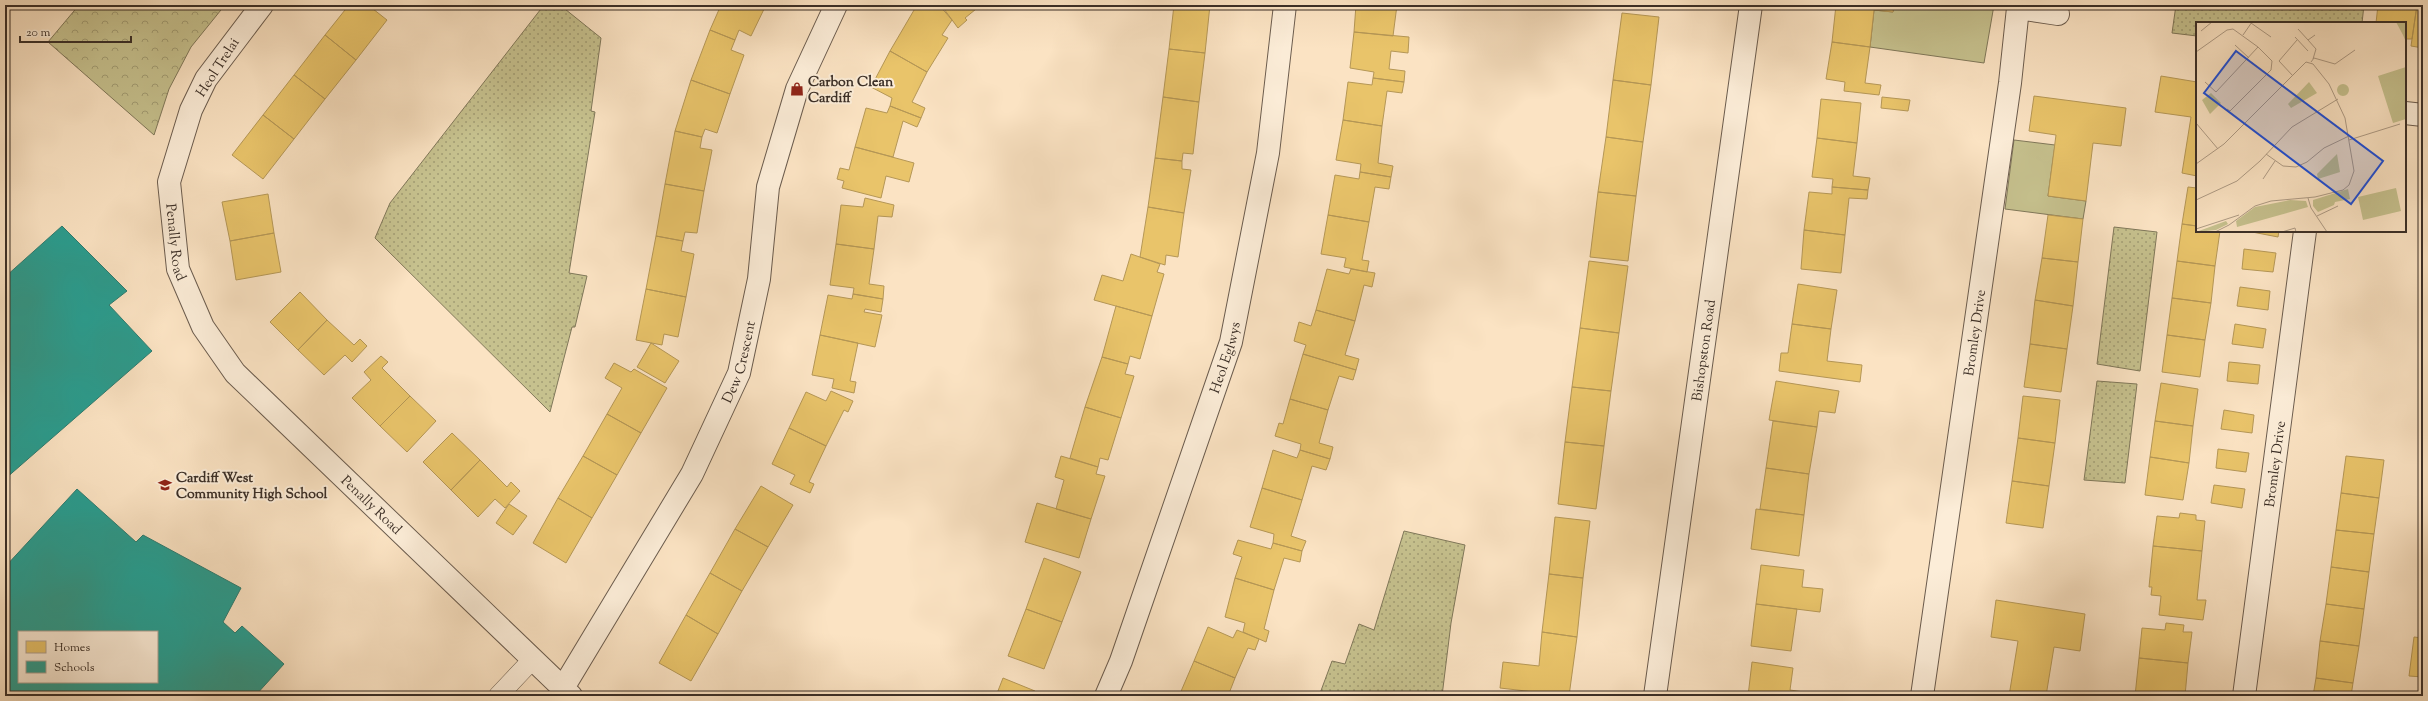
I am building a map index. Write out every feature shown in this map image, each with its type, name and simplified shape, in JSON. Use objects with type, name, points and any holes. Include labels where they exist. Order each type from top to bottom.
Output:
[{"type":"street","name":"Heol Trelai","points":[[169,182],[191,110],[206,79],[262,5]]},
{"type":"street","name":"Dew Crescent","points":[[567,692],[692,474],[739,373],[759,279],[768,187],[797,90],[836,5]]},
{"type":"street","name":"Heol Eglwys","points":[[1106,696],[1120,661],[1231,342],[1268,153],[1285,5]]},
{"type":"street","name":"Bishopston Road","points":[[1656,696],[1751,5]]},
{"type":"street","name":"Bromley Drive","points":[[1922,696],[2010,84],[2018,8],[2058,14]]},
{"type":"street","points":[[2406,113],[2423,115]]},
{"type":"street","name":"Penally Road","points":[[169,182],[178,269],[203,327],[234,373],[567,692]]},
{"type":"street","name":"Bromley Drive","points":[[2244,696],[2305,232]]},
{"type":"lane","points":[[498,696],[532,660]]},
{"type":"green space","points":[[79,5],[225,5],[191,47],[169,89],[154,135],[48,42]]},
{"type":"green space","points":[[544,5],[560,5],[601,38],[591,111],[595,112],[569,273],[587,276],[575,327],[572,327],[550,412],[375,238],[390,203]]},
{"type":"green space","points":[[1894,5],[1994,5],[1984,63],[1870,47],[1874,10],[1893,12]]},
{"type":"green space","points":[[2176,5],[2364,5],[2362,22],[2196,22],[2196,36],[2172,33]]},
{"type":"green space","points":[[2014,140],[2055,145],[2048,196],[2086,201],[2083,219],[2005,209]]},
{"type":"green space","points":[[2114,227],[2157,232],[2140,371],[2097,364]]},
{"type":"green space","points":[[2097,381],[2137,384],[2125,483],[2084,480]]},
{"type":"green space","points":[[1404,531],[1465,545],[1451,623],[1442,696],[1319,696],[1332,661],[1345,664],[1359,624],[1374,630]]},
{"type":"building: Homes","points":[[349,5],[368,5],[387,20],[356,60],[325,35]]},
{"type":"building: Homes","points":[[721,5],[766,5],[751,36],[739,30],[735,40],[710,30]]},
{"type":"building: Homes","points":[[917,5],[939,5],[952,20],[942,35],[948,38],[927,72],[890,51]]},
{"type":"building: Homes","points":[[949,5],[981,5],[965,18],[967,20],[958,28],[944,9]]},
{"type":"building: Homes","points":[[1174,5],[1210,5],[1205,53],[1169,49]]},
{"type":"building: Homes","points":[[1356,5],[1397,5],[1393,36],[1354,32]]},
{"type":"building: Homes","points":[[1836,5],[1856,7],[1857,5],[1894,5],[1893,12],[1874,10],[1870,47],[1832,42]]},
{"type":"building: Homes","points":[[2378,5],[2417,5],[2412,39],[2406,39],[2406,22],[2376,22]]},
{"type":"building: Homes","points":[[2417,5],[2423,5],[2423,48],[2411,46]]},
{"type":"building: Homes","points":[[1622,13],[1659,17],[1651,85],[1613,80]]},
{"type":"building: Homes","points":[[710,30],[735,40],[731,50],[744,55],[730,94],[691,80]]},
{"type":"building: Homes","points":[[1354,32],[1409,37],[1408,53],[1391,51],[1389,69],[1405,71],[1404,82],[1373,78],[1374,72],[1350,68]]},
{"type":"building: Homes","points":[[325,35],[356,60],[325,99],[294,75]]},
{"type":"building: Homes","points":[[1832,42],[1870,47],[1865,83],[1881,85],[1879,95],[1844,91],[1845,82],[1826,79]]},
{"type":"building: Homes","points":[[1169,49],[1205,53],[1199,102],[1163,97]]},
{"type":"building: Homes","points":[[890,51],[927,72],[912,102],[925,108],[921,118],[890,106],[892,98],[871,87]]},
{"type":"building: Homes","points":[[294,75],[325,99],[294,139],[263,115]]},
{"type":"building: Homes","points":[[2161,76],[2196,82],[2196,176],[2182,173],[2191,117],[2155,112]]},
{"type":"building: Homes","points":[[1373,78],[1404,82],[1402,93],[1387,91],[1382,126],[1343,120],[1348,82],[1372,85]]},
{"type":"building: Homes","points":[[691,80],[730,94],[717,133],[705,129],[702,137],[675,131]]},
{"type":"building: Homes","points":[[1613,80],[1651,85],[1643,142],[1606,137]]},
{"type":"building: Homes","points":[[2034,96],[2126,108],[2121,146],[2093,143],[2086,201],[2048,196],[2056,135],[2029,131]]},
{"type":"building: Homes","points":[[1163,97],[1199,102],[1193,154],[1183,153],[1182,161],[1155,158]]},
{"type":"building: Homes","points":[[1882,97],[1910,100],[1908,111],[1881,108]]},
{"type":"building: Homes","points":[[1821,99],[1861,103],[1857,143],[1817,138]]},
{"type":"building: Homes","points":[[890,106],[921,118],[917,127],[903,121],[893,157],[855,147],[866,108],[887,113]]},
{"type":"building: Homes","points":[[263,115],[294,139],[263,179],[232,155]]},
{"type":"building: Homes","points":[[1343,120],[1382,126],[1378,163],[1393,166],[1391,177],[1360,172],[1361,164],[1336,160]]},
{"type":"building: Homes","points":[[675,131],[702,137],[700,148],[712,150],[704,191],[665,184]]},
{"type":"building: Homes","points":[[1606,137],[1643,142],[1636,196],[1598,192]]},
{"type":"building: Homes","points":[[1817,138],[1857,143],[1853,176],[1870,178],[1868,190],[1832,187],[1833,179],[1812,177]]},
{"type":"building: Homes","points":[[855,147],[914,163],[909,182],[886,176],[881,198],[842,188],[844,181],[837,179],[840,168],[849,170]]},
{"type":"building: Homes","points":[[1155,158],[1182,161],[1182,169],[1191,170],[1184,213],[1148,207]]},
{"type":"building: Homes","points":[[1360,172],[1391,177],[1389,189],[1375,187],[1369,222],[1328,215],[1335,175],[1359,179]]},
{"type":"building: Homes","points":[[665,184],[704,191],[697,233],[685,232],[683,241],[656,236]]},
{"type":"building: Homes","points":[[1832,187],[1868,190],[1867,199],[1849,198],[1845,235],[1804,230],[1809,192],[1832,194]]},
{"type":"building: Homes","points":[[2188,187],[2196,188],[2196,226],[2182,224]]},
{"type":"building: Homes","points":[[1598,192],[1636,196],[1628,261],[1590,257]]},
{"type":"building: Homes","points":[[268,194],[274,233],[230,241],[222,202]]},
{"type":"building: Homes","points":[[865,198],[894,205],[892,217],[878,216],[874,249],[836,244],[841,205],[863,207]]},
{"type":"building: Homes","points":[[1148,207],[1184,213],[1178,257],[1166,255],[1165,265],[1140,257]]},
{"type":"building: Homes","points":[[1328,215],[1369,222],[1362,260],[1369,261],[1367,272],[1344,267],[1346,258],[1321,254]]},
{"type":"building: Homes","points":[[2048,215],[2083,219],[2078,262],[2042,258]]},
{"type":"building: Homes","points":[[2182,224],[2196,226],[2196,232],[2220,232],[2215,266],[2177,261]]},
{"type":"building: Homes","points":[[1804,230],[1845,235],[1841,273],[1801,269]]},
{"type":"building: Homes","points":[[2252,232],[2279,232],[2278,237]]},
{"type":"building: Homes","points":[[274,233],[281,272],[236,280],[230,241]]},
{"type":"building: Homes","points":[[656,236],[683,241],[681,251],[694,254],[686,297],[646,289]]},
{"type":"building: Homes","points":[[836,244],[874,249],[869,284],[884,286],[883,299],[853,294],[854,288],[830,285]]},
{"type":"building: Homes","points":[[2244,249],[2276,253],[2273,272],[2242,269]]},
{"type":"building: Homes","points":[[1131,254],[1160,264],[1157,272],[1164,274],[1152,316],[1094,300],[1102,275],[1123,281]]},
{"type":"building: Homes","points":[[2042,258],[2078,262],[2073,306],[2035,300]]},
{"type":"building: Homes","points":[[1589,261],[1628,266],[1619,333],[1580,328]]},
{"type":"building: Homes","points":[[2177,261],[2215,266],[2211,303],[2172,298]]},
{"type":"building: Homes","points":[[1327,269],[1349,274],[1351,269],[1375,273],[1372,287],[1364,285],[1355,321],[1316,310]]},
{"type":"building: Homes","points":[[1798,284],[1837,290],[1831,329],[1792,324]]},
{"type":"building: Homes","points":[[2240,287],[2270,291],[2268,310],[2237,306]]},
{"type":"building: Homes","points":[[646,289],[686,297],[678,337],[664,334],[662,345],[636,340]]},
{"type":"building: Homes","points":[[300,292],[327,320],[298,350],[270,322]]},
{"type":"building: Homes","points":[[853,294],[883,299],[881,312],[865,309],[864,312],[882,315],[875,347],[820,335],[828,295],[852,299]]},
{"type":"building: Homes","points":[[2172,298],[2211,303],[2205,340],[2167,335]]},
{"type":"building: Homes","points":[[2035,300],[2073,306],[2067,349],[2030,344]]},
{"type":"building: Homes","points":[[1116,306],[1152,316],[1140,359],[1130,356],[1128,364],[1102,357]]},
{"type":"building: Homes","points":[[1316,310],[1355,321],[1345,355],[1359,359],[1356,370],[1303,354],[1306,345],[1294,341],[1299,322],[1311,326]]},
{"type":"building: Homes","points":[[327,320],[354,345],[360,339],[367,346],[352,362],[345,355],[324,375],[298,350]]},
{"type":"building: Homes","points":[[1792,324],[1831,329],[1827,361],[1862,365],[1860,382],[1779,371],[1781,353],[1788,353]]},
{"type":"building: Homes","points":[[2235,324],[2266,329],[2263,348],[2232,344]]},
{"type":"building: Homes","points":[[1580,328],[1619,333],[1611,391],[1572,387]]},
{"type":"building: Homes","points":[[820,335],[858,343],[850,381],[856,382],[854,393],[832,388],[834,379],[812,375]]},
{"type":"building: Homes","points":[[2167,335],[2205,340],[2200,377],[2162,372]]},
{"type":"building: Homes","points":[[651,343],[679,361],[665,383],[637,367]]},
{"type":"building: Homes","points":[[2030,344],[2067,349],[2061,392],[2024,387]]},
{"type":"building: Homes","points":[[1303,354],[1356,370],[1353,380],[1339,376],[1328,410],[1290,399]]},
{"type":"building: Homes","points":[[381,356],[388,362],[382,368],[410,396],[380,426],[352,398],[371,380],[364,372]]},
{"type":"building: Homes","points":[[1102,357],[1128,364],[1125,374],[1134,376],[1121,418],[1085,407]]},
{"type":"building: Homes","points":[[2229,362],[2260,365],[2258,384],[2227,381]]},
{"type":"building: Homes","points":[[614,363],[631,372],[634,369],[667,388],[641,433],[607,414],[622,388],[605,378]]},
{"type":"building: Homes","points":[[1776,381],[1839,391],[1835,413],[1819,411],[1817,427],[1769,420]]},
{"type":"building: Homes","points":[[2161,383],[2198,389],[2193,426],[2155,421]]},
{"type":"building: Homes","points":[[1572,387],[1611,391],[1604,446],[1565,442]]},
{"type":"building: Homes","points":[[831,391],[853,401],[848,412],[844,410],[826,446],[789,428],[806,392],[826,401]]},
{"type":"building: Homes","points":[[410,396],[436,421],[407,452],[380,426]]},
{"type":"building: Homes","points":[[2023,396],[2060,400],[2055,443],[2018,438]]},
{"type":"building: Homes","points":[[1290,399],[1328,410],[1319,443],[1333,447],[1330,459],[1300,450],[1301,444],[1275,436],[1279,423],[1283,424]]},
{"type":"building: Homes","points":[[1085,407],[1121,418],[1108,460],[1100,458],[1098,467],[1070,458]]},
{"type":"building: Homes","points":[[2224,410],[2254,415],[2252,433],[2221,429]]},
{"type":"building: Homes","points":[[607,414],[641,433],[617,475],[583,456]]},
{"type":"building: Homes","points":[[1773,421],[1817,427],[1809,474],[1766,468]]},
{"type":"building: Homes","points":[[2155,421],[2193,426],[2189,463],[2150,457]]},
{"type":"building: Homes","points":[[789,428],[826,446],[809,482],[814,484],[810,493],[790,484],[795,475],[772,464]]},
{"type":"building: Homes","points":[[452,433],[480,460],[451,490],[423,462]]},
{"type":"building: Homes","points":[[2018,438],[2055,443],[2049,486],[2012,481]]},
{"type":"building: Homes","points":[[1565,442],[1604,446],[1596,509],[1558,504]]},
{"type":"building: Homes","points":[[2218,449],[2249,453],[2246,472],[2216,468]]},
{"type":"building: Homes","points":[[1273,450],[1297,458],[1300,450],[1330,459],[1326,470],[1312,466],[1302,500],[1262,488]]},
{"type":"building: Homes","points":[[583,456],[617,475],[592,518],[558,498]]},
{"type":"building: Homes","points":[[1061,456],[1098,467],[1096,474],[1105,476],[1091,519],[1056,509],[1064,480],[1055,477]]},
{"type":"building: Homes","points":[[2346,456],[2384,460],[2379,498],[2341,493]]},
{"type":"building: Homes","points":[[2150,457],[2189,463],[2183,500],[2145,495]]},
{"type":"building: Homes","points":[[480,460],[507,487],[511,482],[520,491],[505,508],[495,499],[478,517],[451,490]]},
{"type":"building: Homes","points":[[1766,468],[1809,474],[1804,515],[1760,509]]},
{"type":"building: Homes","points":[[2012,481],[2049,486],[2043,528],[2006,523]]},
{"type":"building: Homes","points":[[2214,485],[2245,489],[2242,508],[2211,503]]},
{"type":"building: Homes","points":[[761,486],[793,505],[768,547],[735,529]]},
{"type":"building: Homes","points":[[1262,488],[1302,500],[1291,536],[1306,541],[1302,551],[1273,543],[1274,534],[1250,527]]},
{"type":"building: Homes","points":[[2341,493],[2379,498],[2374,534],[2336,530]]},
{"type":"building: Homes","points":[[558,498],[592,518],[566,563],[533,543]]},
{"type":"building: Homes","points":[[1037,503],[1091,519],[1079,558],[1025,542]]},
{"type":"building: Homes","points":[[509,504],[527,516],[513,535],[496,523]]},
{"type":"building: Homes","points":[[1756,509],[1804,515],[1799,556],[1751,549]]},
{"type":"building: Homes","points":[[2180,513],[2196,515],[2196,520],[2205,521],[2202,551],[2153,546],[2157,516],[2179,518]]},
{"type":"building: Homes","points":[[1555,517],[1590,521],[1583,578],[1549,574]]},
{"type":"building: Homes","points":[[735,529],[768,547],[742,591],[710,573]]},
{"type":"building: Homes","points":[[2336,530],[2374,534],[2369,572],[2331,567]]},
{"type":"building: Homes","points":[[1238,540],[1271,549],[1273,543],[1302,551],[1300,562],[1284,558],[1274,590],[1235,578],[1242,557],[1233,554]]},
{"type":"building: Homes","points":[[2153,546],[2202,551],[2197,600],[2206,600],[2203,620],[2159,615],[2161,596],[2151,595],[2152,587],[2149,587]]},
{"type":"building: Homes","points":[[1044,558],[1081,572],[1062,622],[1026,609]]},
{"type":"building: Homes","points":[[1761,565],[1804,570],[1802,587],[1823,589],[1820,612],[1756,604]]},
{"type":"building: Homes","points":[[2331,567],[2369,572],[2364,609],[2326,604]]},
{"type":"building: Homes","points":[[710,573],[742,591],[718,634],[686,615]]},
{"type":"building: Homes","points":[[1549,574],[1583,578],[1577,637],[1542,632]]},
{"type":"building: Homes","points":[[1235,578],[1274,590],[1264,629],[1269,631],[1266,642],[1243,632],[1245,623],[1225,617]]},
{"type":"building: Homes","points":[[1996,600],[2085,614],[2080,651],[2054,647],[2046,696],[2009,696],[2018,641],[1991,637]]},
{"type":"building: Homes","points":[[1756,604],[1797,609],[1791,651],[1751,646]]},
{"type":"building: Homes","points":[[2326,604],[2364,609],[2359,646],[2320,641]]},
{"type":"building: Homes","points":[[1026,609],[1062,622],[1044,669],[1008,656]]},
{"type":"building: Homes","points":[[686,615],[718,634],[691,681],[659,663]]},
{"type":"building: Homes","points":[[2166,623],[2184,625],[2183,632],[2192,632],[2188,663],[2139,658],[2142,628],[2165,630]]},
{"type":"building: Homes","points":[[1208,627],[1233,638],[1237,630],[1259,639],[1255,650],[1248,648],[1235,678],[1194,661]]},
{"type":"building: Homes","points":[[1542,632],[1577,637],[1569,696],[1500,688],[1503,662],[1539,666]]},
{"type":"building: Homes","points":[[2414,637],[2423,638],[2423,677],[2409,676]]},
{"type":"building: Homes","points":[[2320,641],[2359,646],[2353,683],[2316,678]]},
{"type":"building: Homes","points":[[2139,658],[2188,663],[2185,696],[2135,696]]},
{"type":"building: Homes","points":[[1194,661],[1235,678],[1228,696],[1179,696]]},
{"type":"building: Homes","points":[[1752,662],[1793,668],[1790,690],[1804,692],[1804,696],[1748,696]]},
{"type":"building: Homes","points":[[1003,678],[1035,691],[1033,696],[996,696]]},
{"type":"building: Homes","points":[[2316,678],[2353,683],[2351,696],[2313,696]]},
{"type":"building: Homes","points":[[1530,692],[1568,696],[1530,696]]},
{"type":"building: Schools","points":[[62,226],[127,291],[109,305],[152,351],[5,479],[5,277]]},
{"type":"building: Schools","points":[[77,489],[136,542],[143,535],[241,588],[223,622],[235,633],[242,626],[284,664],[255,696],[5,696],[5,567]]},
{"type":"place","name":"Carbon Clean Cardiff","points":[[797,89]]},
{"type":"place","name":"Cardiff West Community High School","points":[[165,485]]}]
